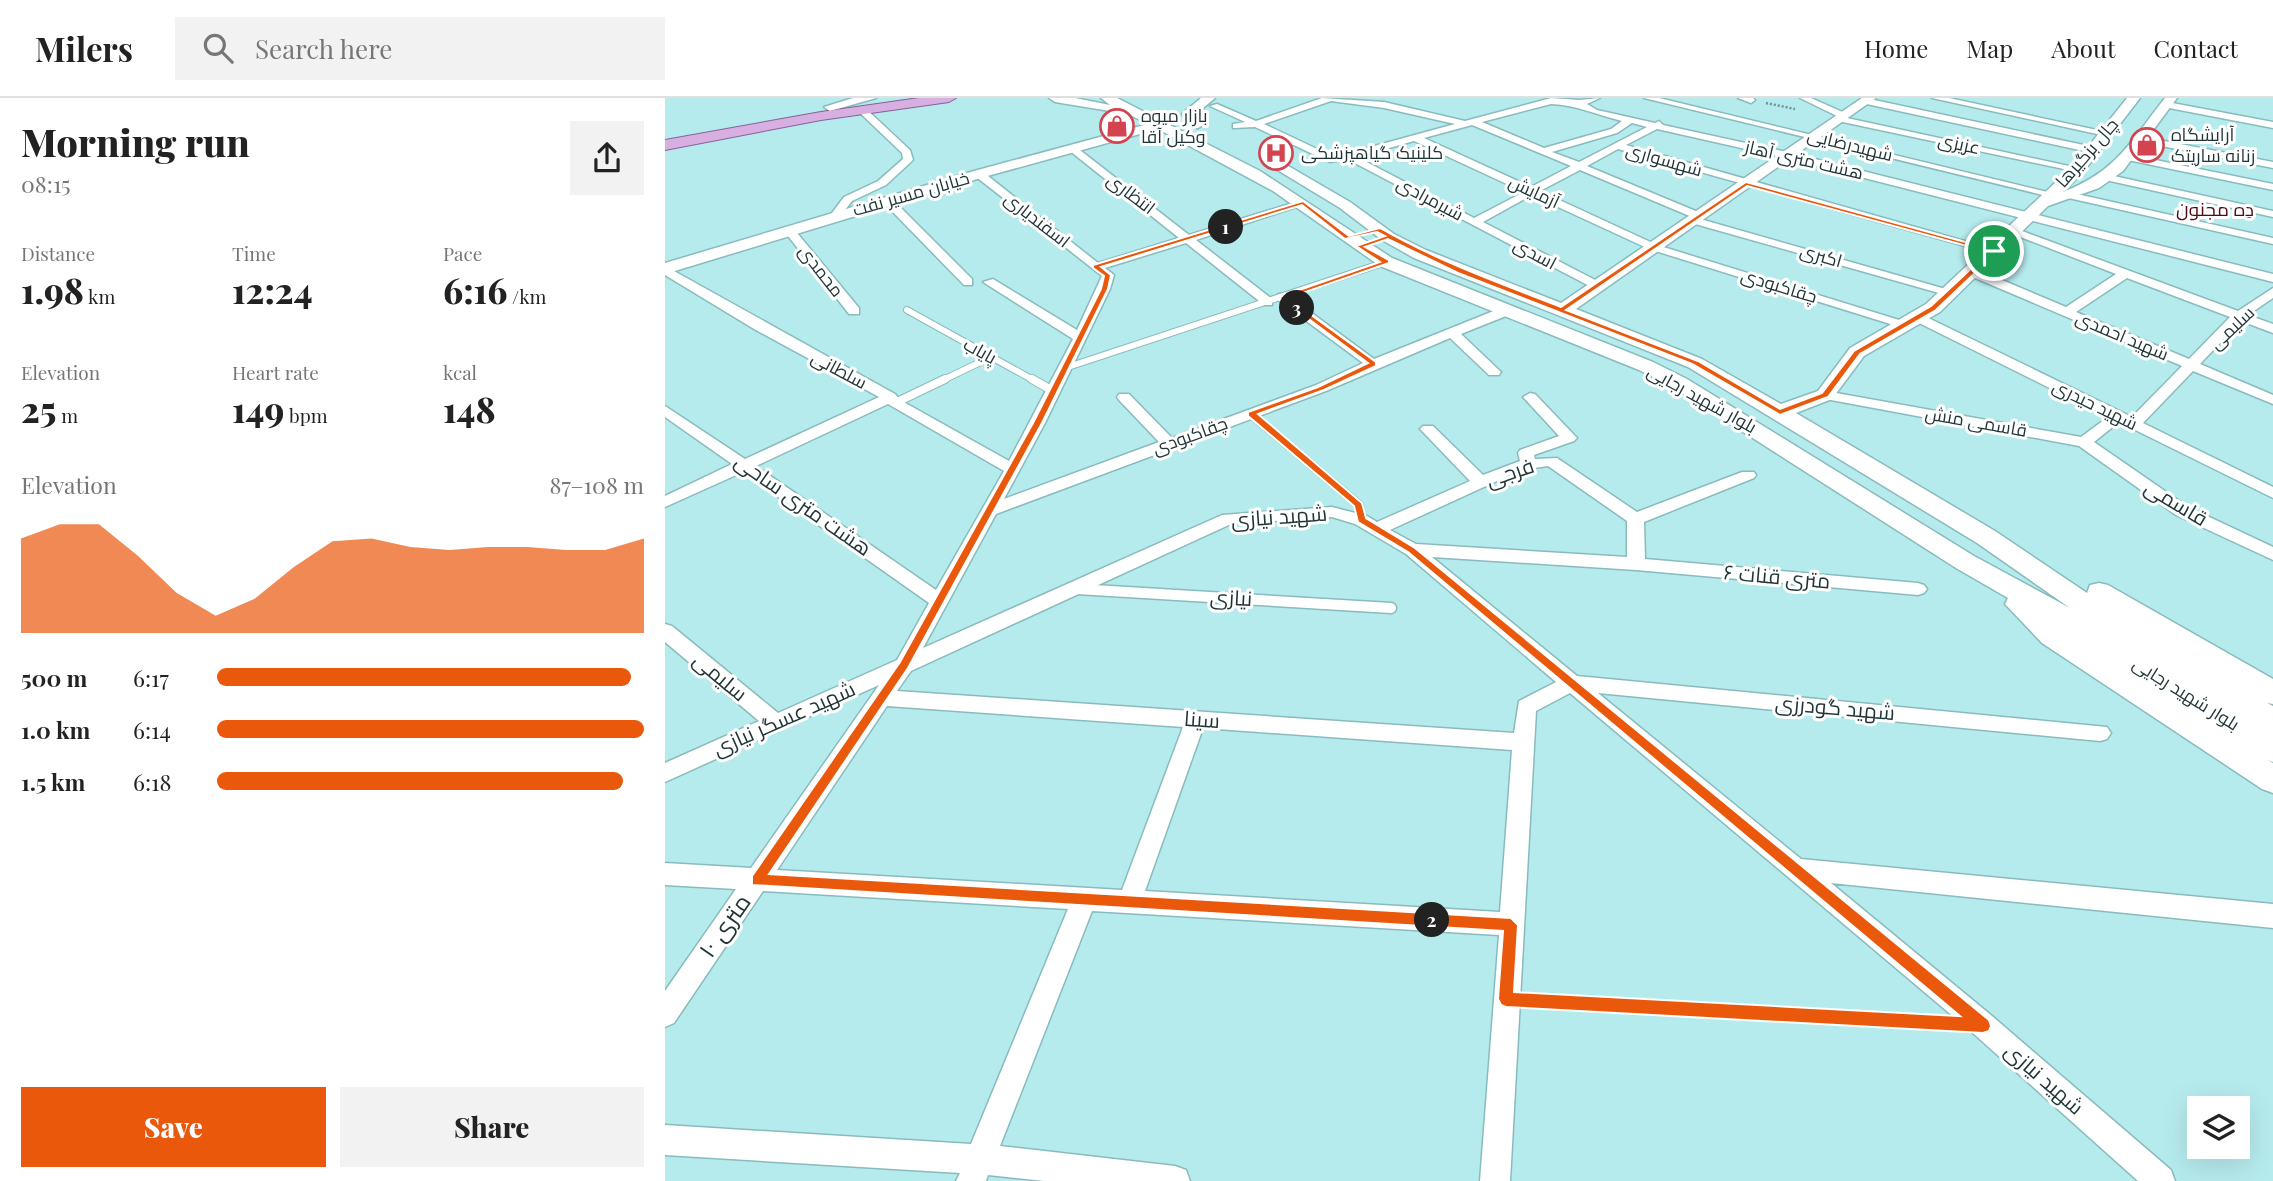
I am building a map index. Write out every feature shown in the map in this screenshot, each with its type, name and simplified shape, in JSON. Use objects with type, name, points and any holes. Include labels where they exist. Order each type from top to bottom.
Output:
[{"type":"main road","points":[[665,137],[894,98]]},
{"type":"main road","points":[[933,100],[949,98]]},
{"type":"main road","points":[[830,107],[957,98]]},
{"type":"main road","points":[[1055,98],[1142,106]]},
{"type":"main road","name":"بلوار شهید رجایی","points":[[1107,98],[1198,124],[1238,143],[1333,198],[1383,233],[1461,272],[1695,363],[1986,537],[2059,589],[2273,721]]},
{"type":"main road","name":"چال بزگیرها","points":[[1825,395],[1857,352],[1933,308],[1994,251],[2078,169],[2108,125],[2133,98]]},
{"type":"main road","points":[[1562,310],[1866,99]]},
{"type":"main road","points":[[1198,124],[1188,114],[1211,102]]},
{"type":"main road","name":"چال بزگیرها","points":[[2040,206],[2105,177],[2118,168],[2169,102]]},
{"type":"main road","points":[[665,145],[866,104]]},
{"type":"main road","name":"بلوار شهید رجایی","points":[[1142,106],[1158,125],[1229,159],[1303,203],[1353,242],[1386,262],[1646,366],[1680,383],[1985,573],[2075,624],[2273,749]]},
{"type":"main road","name":"خیابان مسیر نفت","points":[[665,269],[979,174],[1158,125]]},
{"type":"main road","points":[[1353,242],[1383,233]]},
{"type":"main road","points":[[1780,412],[1825,395]]},
{"type":"main road","points":[[1986,537],[2077,579],[2273,693]]},
{"type":"main road","points":[[1985,573],[2052,636],[2273,780]]},
{"type":"street","points":[[1236,126],[1256,124],[1335,98]]},
{"type":"street","name":"اکبری","points":[[1335,98],[1470,123],[1544,151],[1696,218],[1950,292]]},
{"type":"street","points":[[1522,100],[1580,103],[1596,98]]},
{"type":"street","name":"شهیدرضایی","points":[[1648,98],[1815,136],[2040,206]]},
{"type":"street","points":[[1679,114],[1711,98]]},
{"type":"street","name":"عزیزی","points":[[1804,98],[1842,117],[2078,169]]},
{"type":"street","name":"عزیزی","points":[[1936,98],[2108,125]]},
{"type":"street","points":[[1866,99],[2093,150]]},
{"type":"street","points":[[1211,102],[1333,160],[1549,100]]},
{"type":"street","points":[[2169,102],[2273,125]]},
{"type":"street","name":"هشت متری آهاز","points":[[1580,103],[1594,112],[1655,126],[2040,206]]},
{"type":"street","points":[[834,217],[848,199],[882,183],[908,160],[907,152],[866,104]]},
{"type":"street","points":[[1544,151],[1613,131],[1630,120]]},
{"type":"street","points":[[1474,222],[1667,120]]},
{"type":"street","name":"آزمایش","points":[[1415,138],[1653,247]]},
{"type":"street","points":[[2139,139],[2273,165]]},
{"type":"street","name":"شهسواری","points":[[1617,146],[1994,251]]},
{"type":"street","name":"انتظاری","points":[[1073,149],[1268,302]]},
{"type":"street","name":"شیرمرادی","points":[[1348,156],[1474,222]]},
{"type":"street","points":[[2126,157],[2273,187]]},
{"type":"street","points":[[2251,161],[2273,157]]},
{"type":"street","name":"اسفندیاری","points":[[979,174],[1103,265]]},
{"type":"street","points":[[2105,177],[2273,214]]},
{"type":"street","points":[[2068,195],[2273,241]]},
{"type":"street","points":[[888,201],[968,282]]},
{"type":"street","points":[[1103,265],[1303,203]]},
{"type":"street","points":[[2040,206],[2273,278]]},
{"type":"street","name":"اسدی","points":[[1474,222],[1597,286]]},
{"type":"street","name":"محمدی","points":[[789,230],[854,312]]},
{"type":"street","points":[[2014,231],[2273,329]]},
{"type":"street","name":"چقاکبودی","points":[[1653,247],[1912,321]]},
{"type":"street","name":"۱۰ متری","points":[[665,1014],[904,665],[990,510],[1080,338],[1104,289],[1108,275],[1103,265]]},
{"type":"street","name":"سلطانی","points":[[665,269],[759,326],[1012,469]]},
{"type":"street","name":"شهید احمدی","points":[[1972,272],[2273,400]]},
{"type":"street","points":[[2067,313],[2126,273]]},
{"type":"street","points":[[989,282],[1080,338]]},
{"type":"street","name":"سلیمی","points":[[2134,424],[2239,316],[2273,292]]},
{"type":"street","points":[[1282,297],[1373,364]]},
{"type":"street","name":"چقاکبودی","points":[[990,510],[1321,388],[1373,364],[1506,311]]},
{"type":"street","name":"شهید حیدری","points":[[1912,321],[2118,416],[2273,493]]},
{"type":"street","points":[[1452,333],[1494,372]]},
{"type":"street","name":"قاسمی منش","points":[[1825,395],[2084,442]]},
{"type":"street","points":[[1124,397],[1169,444]]},
{"type":"street","points":[[1529,464],[1526,453],[1569,438],[1530,397]]},
{"type":"street","points":[[665,502],[893,400]]},
{"type":"street","name":"هشت متری ساحی","points":[[665,410],[939,601]]},
{"type":"street","points":[[2084,442],[2118,416]]},
{"type":"street","points":[[1428,429],[1481,482]]},
{"type":"street","name":"قاسمی","points":[[2084,442],[2182,511],[2273,554]]},
{"type":"street","name":"فرجی","points":[[1369,525],[1517,466],[1551,460],[1635,519]]},
{"type":"street","points":[[1636,564],[1635,519],[1748,475]]},
{"type":"street","name":"شهید نیازی","points":[[904,665],[1228,519],[1332,512],[1369,525],[1412,550],[1983,1026],[2160,1181]]},
{"type":"street","name":"۶ متری قنات","points":[[1412,550],[1636,564],[1918,589]]},
{"type":"street","name":"سلیمی","points":[[665,631],[776,723]]},
{"type":"street","name":"شهید عسگر نیازی","points":[[665,774],[904,665]]},
{"type":"street","points":[[1495,1181],[1526,707],[1571,683]]},
{"type":"street","name":"شهید گودرزی","points":[[1571,683],[2100,733]]},
{"type":"street","name":"سینا","points":[[881,698],[1523,742]]},
{"type":"street","points":[[1129,903],[1196,719]]},
{"type":"street","points":[[1795,869],[2273,916]]},
{"type":"street","points":[[665,874],[1511,925]]},
{"type":"street","points":[[976,1170],[1084,900]]},
{"type":"street","points":[[665,1140],[976,1170],[1175,1181]]},
{"type":"lane","points":[[1065,368],[1386,262]]},
{"type":"lane","name":"پایاب","points":[[907,310],[1053,391]]},
{"type":"lane","points":[[893,400],[991,357]]},
{"type":"lane","points":[[1251,414],[1359,505],[1369,525]]},
{"type":"lane","name":"نیازی","points":[[1070,588],[1391,608]]},
{"type":"lane","points":[[1506,999],[1983,1026]]},
{"type":"place","name":"بازار میوه وکیل آقا","points":[[1117,126]]},
{"type":"place","name":"آرایشگاه زنانه ساریتک","points":[[2147,145]]},
{"type":"place","name":"کلینیک گیاهپزشکی","points":[[1276,153]]},
{"type":"district","name":"دِه مجنون","points":[[2215,209]]},
{"type":"route","points":[[1994,251],[1746,184],[1562,310],[1461,272],[1420,254],[1378,230],[1347,238],[1303,203],[1096,267],[1108,275],[1104,289],[1038,423],[904,665],[757,880],[1511,925],[1506,999],[1983,1026],[1412,550],[1361,520],[1359,505],[1251,414],[1321,388],[1373,364],[1282,297],[1386,262],[1359,246],[1388,237],[1420,254],[1461,272],[1511,291],[1562,310],[1616,330],[1695,363],[1780,412],[1825,395],[1857,352],[1933,308],[1994,251]]}]
